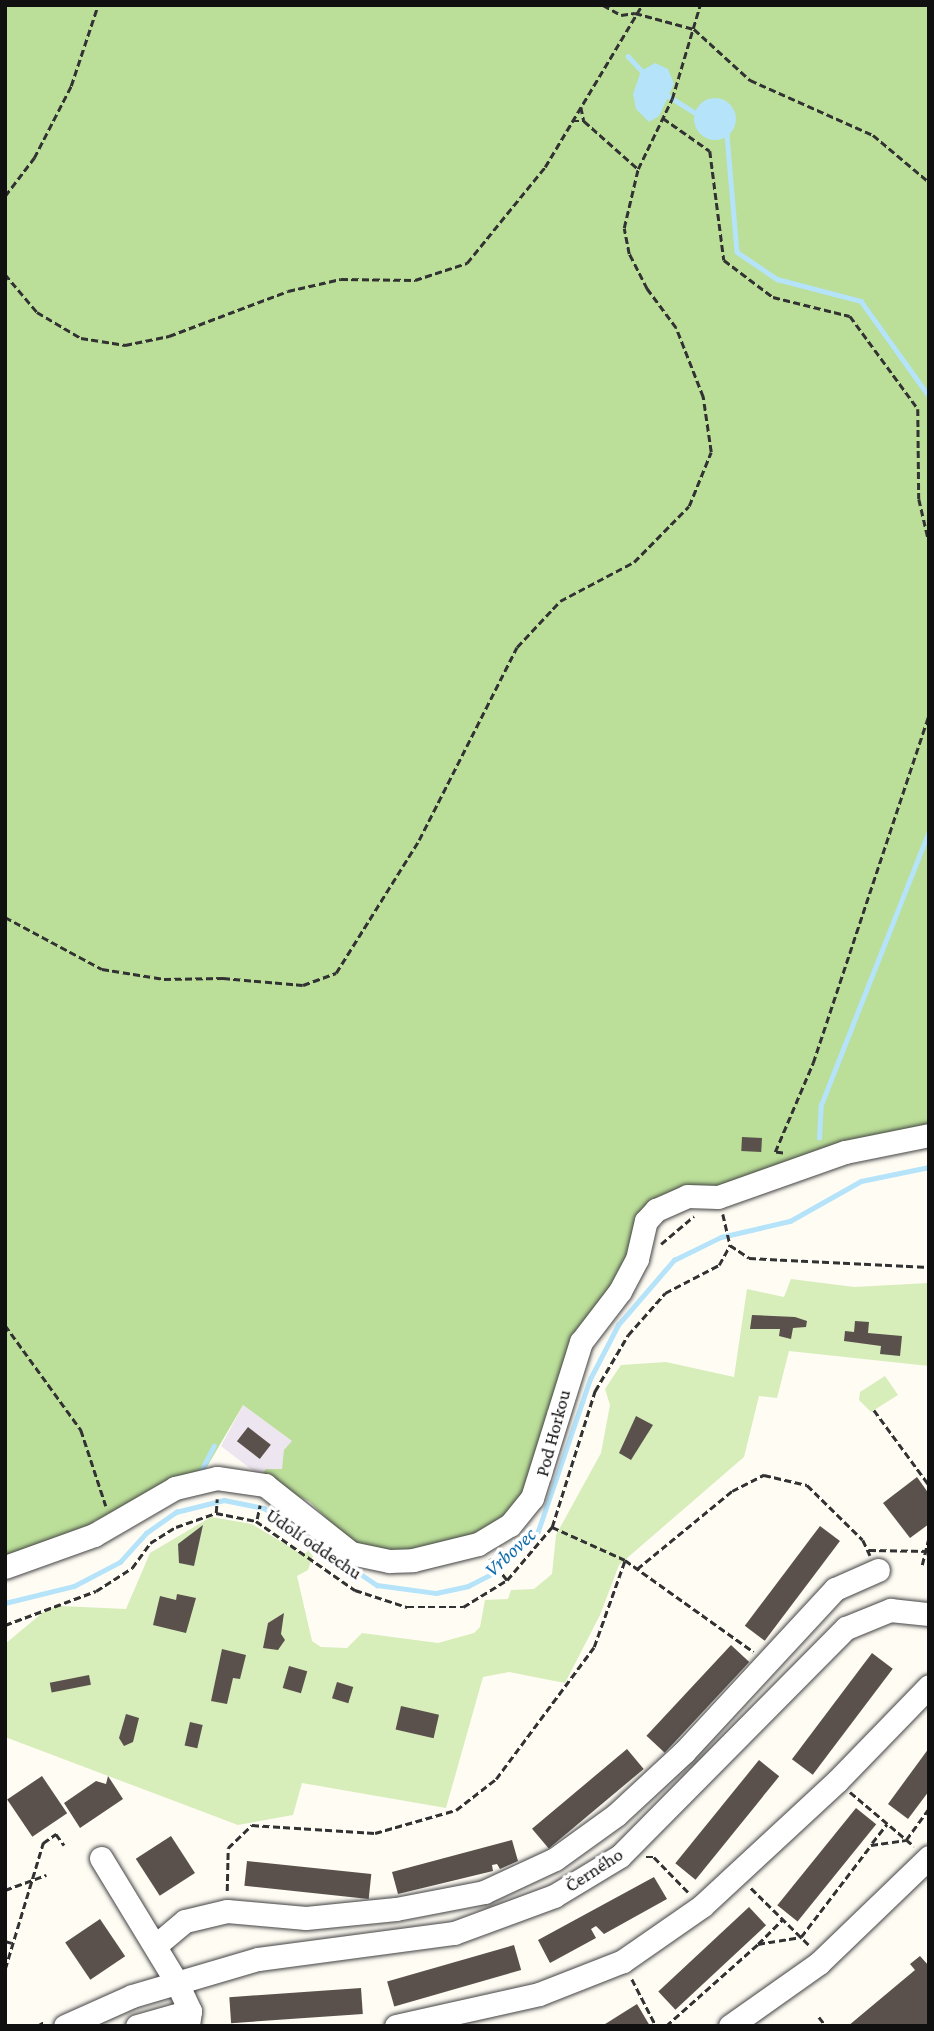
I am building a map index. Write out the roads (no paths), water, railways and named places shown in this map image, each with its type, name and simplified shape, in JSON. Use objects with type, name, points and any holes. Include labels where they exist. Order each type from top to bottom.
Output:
[{"type":"street","name":"Pod Horkou","points":[[5,1567],[114,1524],[176,1488],[217,1478],[265,1485],[351,1553],[389,1561],[413,1560],[478,1544],[510,1525],[532,1498],[555,1436],[570,1366],[581,1342],[620,1291],[637,1259],[646,1221],[687,1196],[718,1197],[845,1152],[929,1135]]},
{"type":"street","name":"Černého","points":[[155,1946],[185,1920],[227,1911],[306,1918],[484,1892],[555,1859],[617,1815],[769,1663],[835,1589],[873,1560]]},
{"type":"street","name":"Černého","points":[[65,2026],[132,1996],[258,1959],[454,1933],[554,1896],[620,1856],[846,1628],[890,1610],[929,1614]]},
{"type":"street","points":[[396,2026],[539,1994],[623,1961],[698,1909],[837,1781],[929,1686]]},
{"type":"street","points":[[730,2026],[823,1959],[928,1857]]},
{"type":"street","points":[[101,1858],[177,1983],[189,2019],[137,2026]]},
{"type":"water","points":[[655,63],[668,69],[674,84],[659,116],[649,122],[636,109],[633,94],[641,71]]},
{"type":"water","points":[[715,98],[730,104],[736,119],[730,134],[715,140],[700,134],[694,119],[700,104]]},
{"type":"waterway","points":[[628,56],[644,73]]},
{"type":"waterway","points":[[665,94],[699,115]]},
{"type":"waterway","points":[[723,132],[727,135],[737,252],[777,279],[861,301],[929,396]]},
{"type":"waterway","points":[[819,1138],[821,1105],[929,831]]},
{"type":"waterway","name":"Vrbovec","points":[[5,1603],[74,1586],[120,1562],[146,1533],[176,1512],[224,1500],[264,1508],[377,1585],[436,1593],[468,1586],[495,1572],[538,1531],[590,1379],[618,1325],[674,1260],[721,1237],[790,1221],[861,1181],[929,1167]]},
{"type":"waterway","points":[[201,1471],[214,1446]]}]
